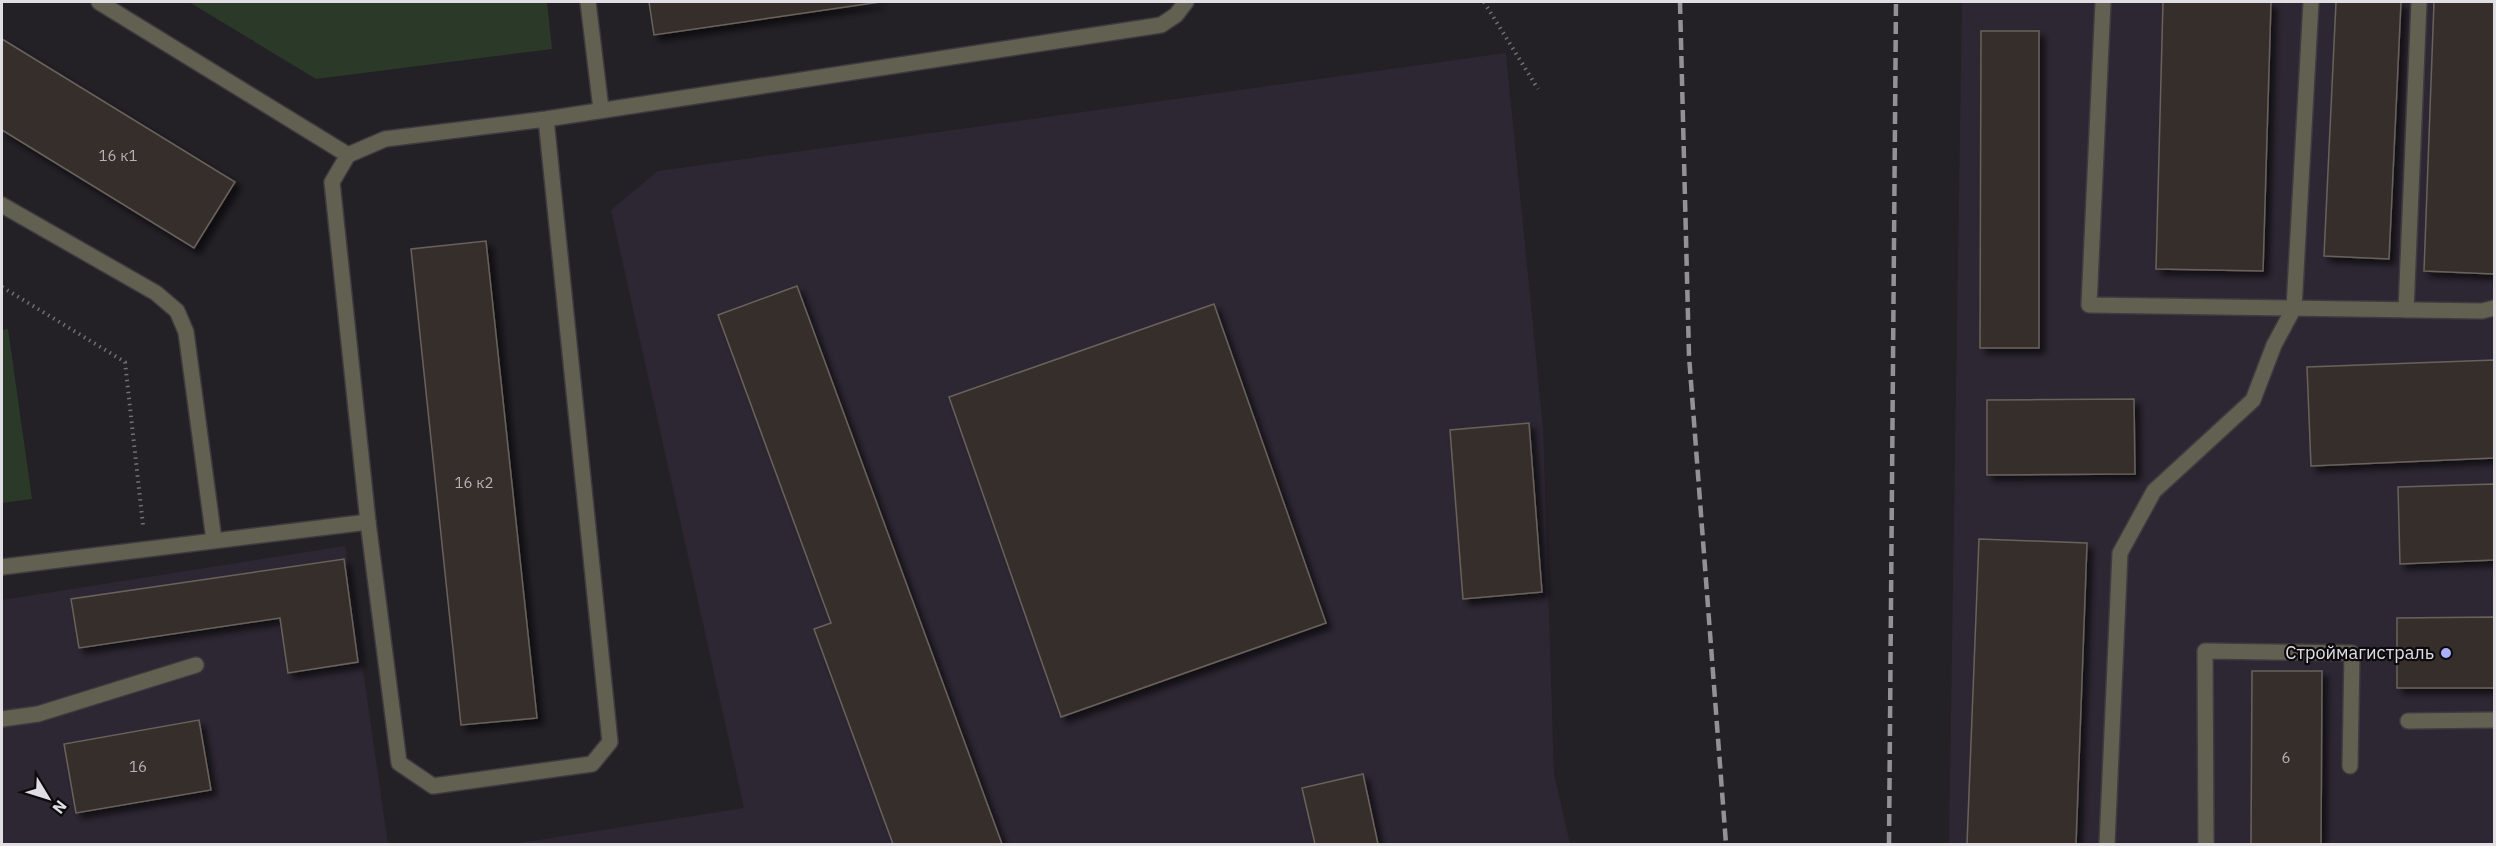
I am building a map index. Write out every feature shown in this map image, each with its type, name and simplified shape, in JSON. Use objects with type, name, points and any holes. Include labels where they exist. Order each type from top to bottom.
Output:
[{"type":"lane","points":[[99,2],[348,155]]},
{"type":"lane","points":[[588,2],[601,109]]},
{"type":"lane","points":[[546,119],[610,742],[592,764],[433,786],[399,763],[368,522],[332,182],[348,155],[385,139],[546,119],[1161,25],[1176,15],[1186,2]]},
{"type":"lane","points":[[2103,2],[2090,305],[2482,311],[2494,308]]},
{"type":"lane","points":[[2107,844],[2120,553],[2154,491],[2253,400],[2274,345],[2294,308],[2311,2]]},
{"type":"lane","points":[[2406,310],[2419,2]]},
{"type":"lane","points":[[2,205],[156,293],[177,311],[186,332],[213,540]]},
{"type":"lane","points":[[2,567],[368,522]]},
{"type":"lane","points":[[2206,844],[2205,651],[2352,653],[2350,766]]},
{"type":"lane","points":[[2,719],[38,714],[196,664]]},
{"type":"lane","points":[[2408,721],[2494,720]]},
{"type":"path","points":[[1484,2],[1538,88]]},
{"type":"path","points":[[2,287],[125,362],[145,549]]},
{"type":"shaded area","points":[[1962,2],[2494,2],[2494,844],[1949,844]]},
{"type":"shaded area","points":[[1506,53],[1543,428],[1554,774],[1570,844],[513,844],[744,808],[611,210],[658,171]]},
{"type":"shaded area","points":[[345,546],[388,844],[2,844],[2,600]]},
{"type":"green space","points":[[189,2],[547,2],[552,49],[316,79]]},
{"type":"green space","points":[[8,329],[32,499],[2,503],[2,330]]},
{"type":"building","points":[[649,2],[880,2],[654,35]]},
{"type":"building","points":[[2163,2],[2271,2],[2263,271],[2156,269]]},
{"type":"building","points":[[2336,2],[2401,2],[2389,259],[2324,256]]},
{"type":"building","points":[[2434,2],[2494,2],[2494,274],[2424,271]]},
{"type":"building","points":[[1981,31],[2039,31],[2039,348],[1980,348]]},
{"type":"building","points":[[2,39],[235,182],[194,248],[2,130]]},
{"type":"building","points":[[486,241],[537,718],[461,725],[411,249]]},
{"type":"building","points":[[797,286],[1002,844],[893,844],[814,629],[831,623],[718,315]]},
{"type":"building","points":[[1214,304],[1326,623],[1061,717],[949,397]]},
{"type":"building","points":[[2494,360],[2494,458],[2311,466],[2307,367]]},
{"type":"building","points":[[2134,399],[2135,474],[1987,475],[1987,400]]},
{"type":"building","points":[[1529,423],[1542,592],[1463,599],[1450,430]]},
{"type":"building","points":[[2494,484],[2494,560],[2400,564],[2398,487]]},
{"type":"building","points":[[1979,539],[2087,543],[2076,844],[1967,844]]},
{"type":"building","points":[[344,559],[358,662],[288,673],[280,618],[79,648],[71,599]]},
{"type":"building","name":"Строймагистраль","points":[[2494,617],[2494,688],[2397,688],[2397,618]]},
{"type":"building","points":[[2252,671],[2322,671],[2321,844],[2251,844]]},
{"type":"building","points":[[199,720],[211,790],[76,813],[64,744]]},
{"type":"building","points":[[1363,774],[1378,844],[1315,844],[1302,788]]},
{"type":"railway","points":[[1680,2],[1689,356],[1726,844]]},
{"type":"railway","points":[[1889,844],[1896,2]]},
{"type":"place","name":"Строймагистраль","points":[[2446,653]]}]
